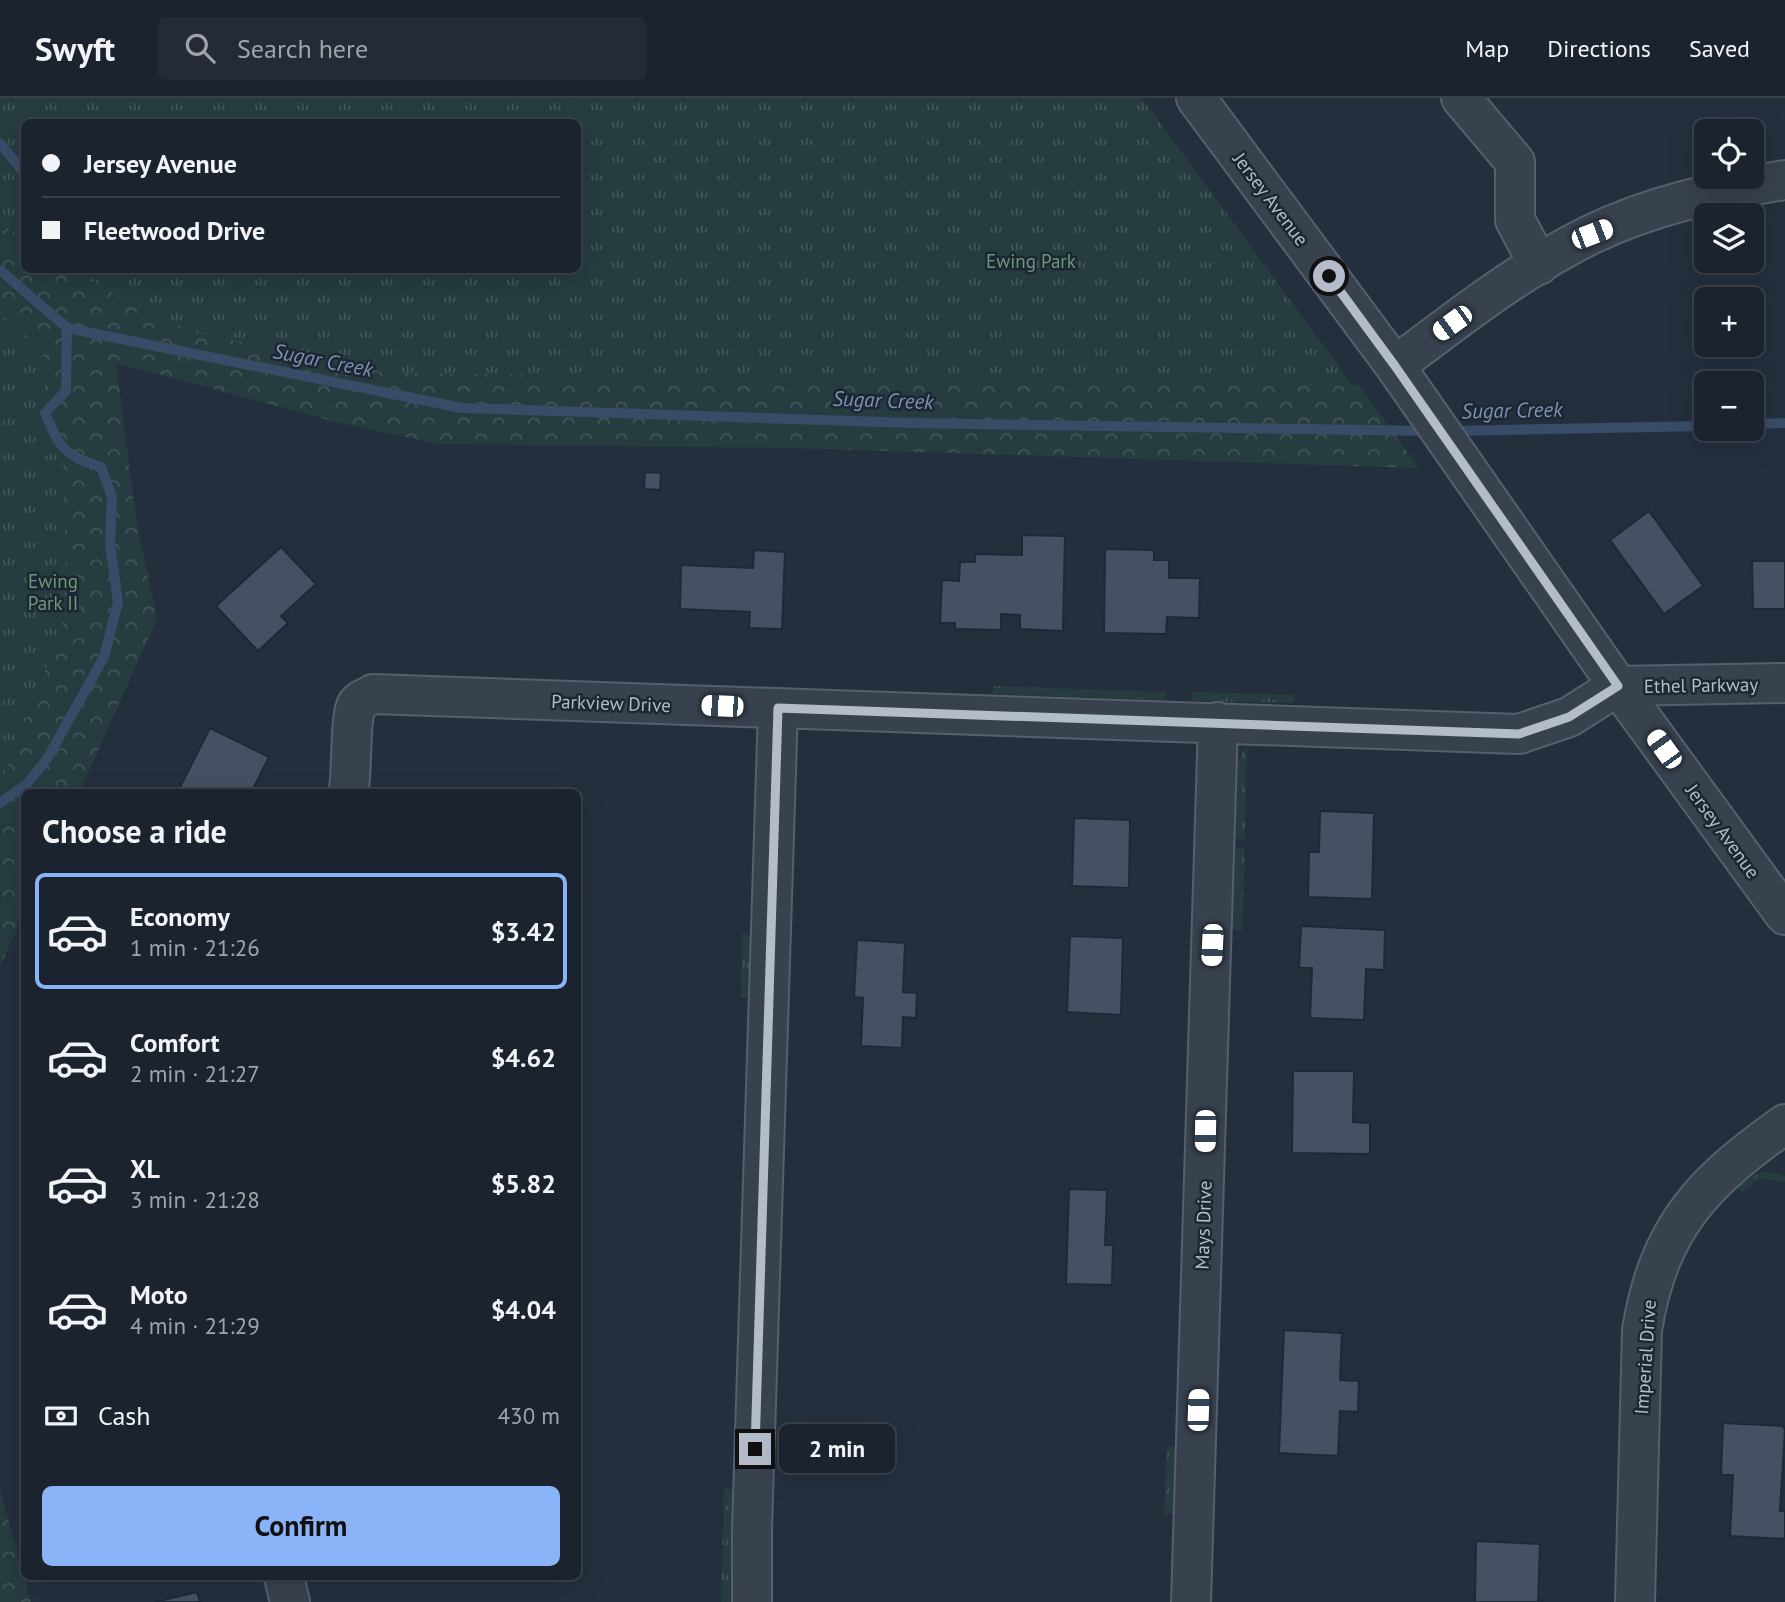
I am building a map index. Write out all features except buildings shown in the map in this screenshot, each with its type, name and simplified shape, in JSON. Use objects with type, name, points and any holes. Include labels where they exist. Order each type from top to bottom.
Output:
[{"type":"street","name":"Jersey Avenue","points":[[1196,98],[1402,375],[1618,686],[1785,915]]},
{"type":"street","points":[[1461,98],[1515,162],[1515,220],[1539,265]]},
{"type":"street","points":[[1402,375],[1471,309],[1592,234],[1677,202],[1785,180]]},
{"type":"street","name":"Ethel Parkway","points":[[1618,686],[1785,683]]},
{"type":"street","name":"Parkview Drive","points":[[348,789],[353,738],[352,715],[358,702],[373,694],[1519,734],[1569,717],[1618,686]]},
{"type":"street","points":[[752,1602],[778,708]]},
{"type":"street","name":"Mays Drive","points":[[1191,1602],[1218,722]]},
{"type":"street","name":"Imperial Drive","points":[[1635,1602],[1642,1330],[1648,1293],[1661,1255],[1677,1226],[1699,1198],[1725,1171],[1785,1124]]},
{"type":"street","points":[[285,1580],[290,1602]]},
{"type":"green space","name":"Ewing Park","points":[[0,98],[1142,98],[1387,432],[462,408],[68,328],[107,610],[26,789],[21,789],[21,806],[0,893]]},
{"type":"green space","points":[[0,224],[21,237],[21,273],[79,273],[129,303],[193,332],[387,373],[1359,385],[1419,468],[794,448],[438,444],[340,423],[116,363],[136,519],[157,619],[81,789],[21,789],[21,919],[0,967],[0,785],[62,628],[66,565],[63,463],[41,348],[0,314]]},
{"type":"green space","points":[[993,686],[1166,692],[1165,700],[993,694]]},
{"type":"green space","points":[[1192,692],[1294,695],[1294,703],[1192,701]]},
{"type":"green space","points":[[1247,746],[1245,840],[1235,838],[1238,759]]},
{"type":"green space","points":[[1245,847],[1242,931],[1232,929],[1235,848]]},
{"type":"green space","points":[[742,933],[750,936],[748,997],[741,997]]},
{"type":"green space","points":[[1763,1171],[1785,1176],[1785,1182],[1760,1178],[1741,1192],[1737,1186]]},
{"type":"green space","points":[[1177,1446],[1174,1513],[1164,1515],[1167,1447]]},
{"type":"green space","points":[[0,1489],[21,1566],[21,1580],[25,1580],[31,1602],[0,1602]]},
{"type":"green space","points":[[724,1489],[733,1489],[730,1602],[721,1602]]},
{"type":"waterway","points":[[0,143],[21,169]]},
{"type":"waterway","name":"Sugar Creek","points":[[0,270],[67,328],[462,408],[910,423],[1429,431]]},
{"type":"waterway","name":"Sugar Creek","points":[[0,803],[27,784],[47,759],[104,657],[118,602],[110,544],[112,497],[101,467],[64,449],[45,413],[66,391],[67,328]]},
{"type":"waterway","name":"Sugar Creek","points":[[1764,424],[1785,423]]},
{"type":"waterway","name":"Sugar Creek","points":[[1451,431],[1694,426]]},
{"type":"route","points":[[755,1449],[778,708],[1519,734],[1541,729],[1569,717],[1618,686],[1329,276]]},
{"type":"park label","name":"Ewing Park II","points":[[53,592]]}]
